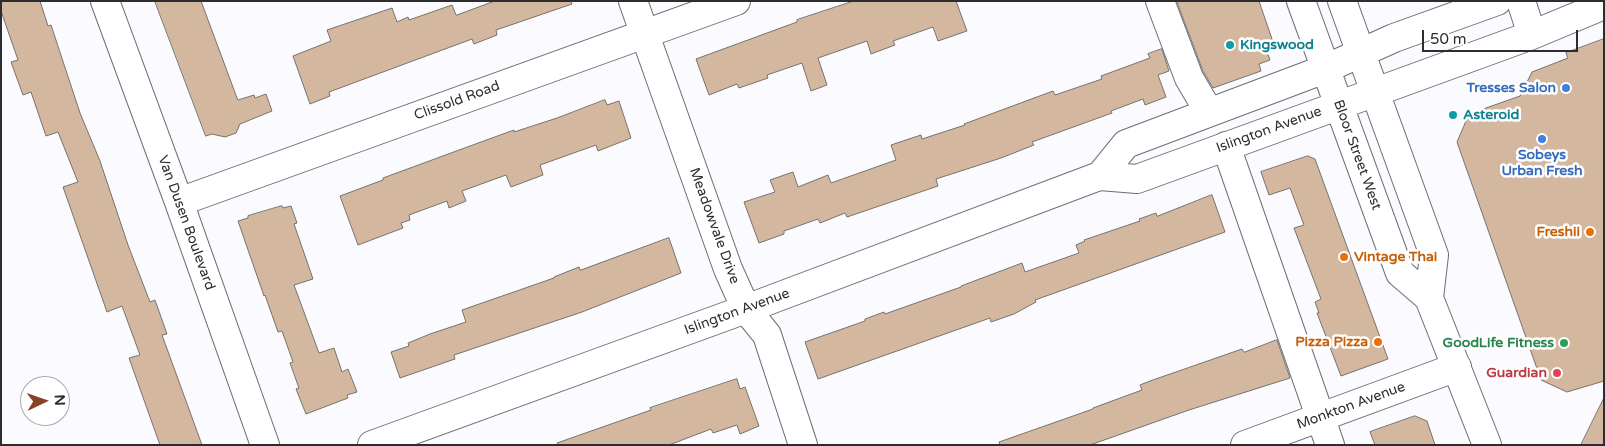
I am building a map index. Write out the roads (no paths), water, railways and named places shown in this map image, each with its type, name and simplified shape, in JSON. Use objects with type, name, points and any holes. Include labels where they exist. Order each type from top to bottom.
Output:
[{"type":"main road","name":"Van Dusen Boulevard","points":[[105,1],[265,445]]},
{"type":"main road","name":"Meadowvale Drive","points":[[633,1],[728,269],[746,309],[767,334],[803,445]]},
{"type":"main road","name":"Clissold Road","points":[[179,202],[736,1]]},
{"type":"main road","points":[[1160,1],[1189,78],[1209,112]]},
{"type":"main road","name":"Bloor Street West","points":[[1301,1],[1400,273],[1429,298],[1486,445]]},
{"type":"main road","name":"Bloor Street West","points":[[1342,1],[1434,255],[1429,298]]},
{"type":"main road","points":[[1100,176],[1126,144],[1325,69],[1394,38],[1497,1]]},
{"type":"main road","points":[[1521,1],[1532,35]]},
{"type":"main road","name":"Islington Avenue","points":[[372,445],[746,309],[1100,176],[1137,178],[1532,35],[1604,5]]},
{"type":"main road","points":[[1226,146],[1330,445]]},
{"type":"main road","name":"Monkton Avenue","points":[[1245,445],[1457,367]]},
{"type":"place","name":"Kingswood","points":[[1230,45]]},
{"type":"place","name":"Tresses Salon","points":[[1566,88]]},
{"type":"place","name":"Asteroid","points":[[1453,115]]},
{"type":"place","name":"Sobeys Urban Fresh","points":[[1542,139]]},
{"type":"place","name":"Freshii","points":[[1590,232]]},
{"type":"place","name":"Vintage Thai","points":[[1344,257]]},
{"type":"place","name":"Pizza Pizza","points":[[1378,342]]},
{"type":"place","name":"GoodLife Fitness","points":[[1564,343]]},
{"type":"place","name":"Guardian","points":[[1557,373]]}]
